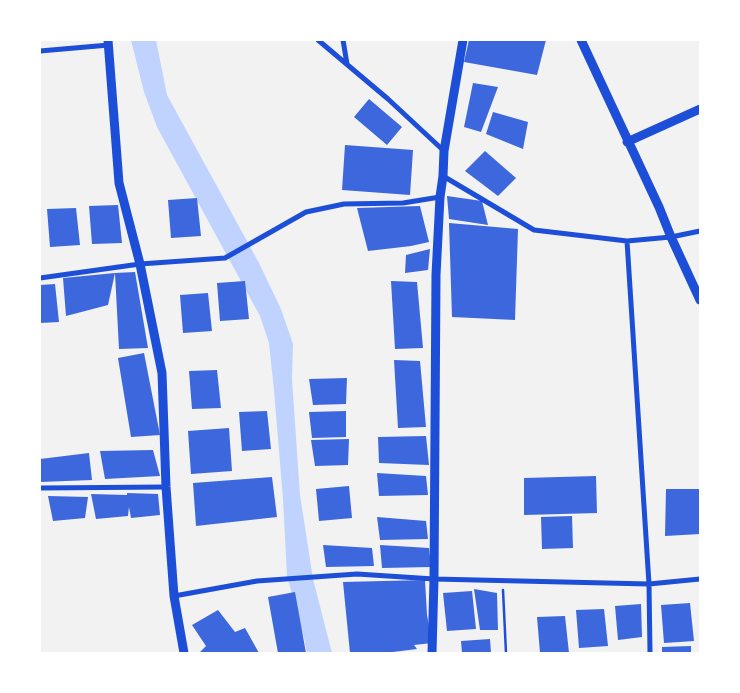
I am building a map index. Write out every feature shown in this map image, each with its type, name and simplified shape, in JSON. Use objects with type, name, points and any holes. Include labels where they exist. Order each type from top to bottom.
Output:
[{"type":"street","points":[[318,40],[388,98],[444,151]]},
{"type":"street","points":[[343,40],[347,64]]},
{"type":"street","points":[[432,653],[436,275],[444,151],[463,40]]},
{"type":"street","points":[[581,40],[700,300]]},
{"type":"street","points":[[40,51],[108,42],[119,183],[140,264],[162,373],[166,487],[174,596],[184,653]]},
{"type":"street","points":[[627,142],[700,109]]},
{"type":"street","points":[[443,176],[534,230],[627,241],[671,237],[700,231]]},
{"type":"street","points":[[40,278],[140,264],[225,258],[306,212],[344,204],[403,203],[440,197]]},
{"type":"street","points":[[627,241],[649,584],[650,653]]},
{"type":"street","points":[[40,488],[166,487]]},
{"type":"street","points":[[174,596],[257,581],[357,574],[434,579],[649,584],[700,579]]},
{"type":"path","points":[[503,581],[506,653]]},
{"type":"water","points":[[131,40],[156,40],[167,95],[259,263],[281,309],[293,344],[292,379],[300,495],[313,579],[332,653],[307,653],[287,576],[283,499],[269,343],[260,316],[157,127],[144,92]]},
{"type":"building","points":[[469,40],[546,40],[537,75],[464,62]]},
{"type":"building","points":[[473,83],[498,87],[481,132],[464,127]]},
{"type":"building","points":[[369,99],[402,127],[387,145],[354,117]]},
{"type":"building","points":[[493,112],[528,122],[523,149],[486,134]]},
{"type":"building","points":[[345,145],[413,150],[410,195],[342,190]]},
{"type":"building","points":[[485,151],[516,178],[498,196],[465,171]]},
{"type":"building","points":[[447,196],[482,201],[488,225],[449,219]]},
{"type":"building","points":[[197,198],[201,236],[171,238],[168,200]]},
{"type":"building","points":[[118,205],[122,243],[92,244],[89,206]]},
{"type":"building","points":[[420,206],[429,242],[368,251],[357,208]]},
{"type":"building","points":[[76,208],[80,245],[50,247],[47,209]]},
{"type":"building","points":[[449,223],[518,229],[515,320],[452,317]]},
{"type":"building","points":[[430,249],[428,270],[405,273],[406,255]]},
{"type":"building","points":[[135,272],[148,348],[119,349],[115,273]]},
{"type":"building","points":[[115,273],[108,305],[66,316],[63,278]]},
{"type":"building","points":[[245,281],[249,319],[220,321],[217,283]]},
{"type":"building","points":[[391,281],[417,282],[423,348],[395,349]]},
{"type":"building","points":[[55,284],[59,322],[40,323],[40,285]]},
{"type":"building","points":[[208,293],[212,331],[183,333],[180,295]]},
{"type":"building","points":[[144,353],[160,435],[131,437],[118,358]]},
{"type":"building","points":[[394,360],[420,361],[426,427],[398,428]]},
{"type":"building","points":[[217,370],[221,408],[192,409],[189,371]]},
{"type":"building","points":[[347,378],[346,404],[313,405],[309,379]]},
{"type":"building","points":[[267,411],[271,449],[242,451],[239,412]]},
{"type":"building","points":[[346,411],[346,437],[312,438],[309,412]]},
{"type":"building","points":[[229,428],[232,471],[191,474],[188,431]]},
{"type":"building","points":[[426,436],[429,465],[379,463],[378,437]]},
{"type":"building","points":[[349,439],[348,465],[315,466],[311,440]]},
{"type":"building","points":[[153,450],[160,476],[105,479],[100,451]]},
{"type":"building","points":[[89,453],[92,480],[40,482],[40,459]]},
{"type":"building","points":[[377,473],[426,476],[428,495],[379,496]]},
{"type":"building","points":[[596,476],[597,513],[524,515],[524,478]]},
{"type":"building","points":[[272,477],[277,517],[196,526],[193,483]]},
{"type":"building","points":[[349,486],[352,518],[319,521],[316,489]]},
{"type":"building","points":[[666,489],[700,489],[700,534],[665,536]]},
{"type":"building","points":[[127,493],[158,494],[160,515],[131,518],[129,507],[128,516],[96,519],[91,494],[127,495]]},
{"type":"building","points":[[48,496],[88,497],[85,518],[53,521]]},
{"type":"building","points":[[572,516],[573,548],[542,549],[541,517]]},
{"type":"building","points":[[377,517],[426,521],[428,539],[380,540]]},
{"type":"building","points":[[323,545],[372,548],[374,566],[326,567]]},
{"type":"building","points":[[380,545],[429,548],[431,567],[382,568]]},
{"type":"building","points":[[425,580],[427,615],[432,643],[414,645],[417,649],[385,653],[350,653],[343,582]]},
{"type":"building","points":[[474,589],[497,593],[498,630],[480,630]]},
{"type":"building","points":[[472,591],[476,629],[447,631],[443,593]]},
{"type":"building","points":[[295,592],[306,653],[278,653],[268,597]]},
{"type":"building","points":[[690,603],[694,641],[664,643],[661,605]]},
{"type":"building","points":[[641,604],[642,637],[618,640],[615,606]]},
{"type":"building","points":[[604,609],[608,646],[579,648],[576,610]]},
{"type":"building","points":[[218,610],[235,632],[245,628],[259,653],[199,653],[206,646],[192,625]]},
{"type":"building","points":[[565,616],[569,653],[540,653],[537,617]]},
{"type":"building","points":[[490,639],[491,653],[462,653],[461,641]]},
{"type":"building","points":[[691,646],[691,653],[662,653],[662,647]]}]
